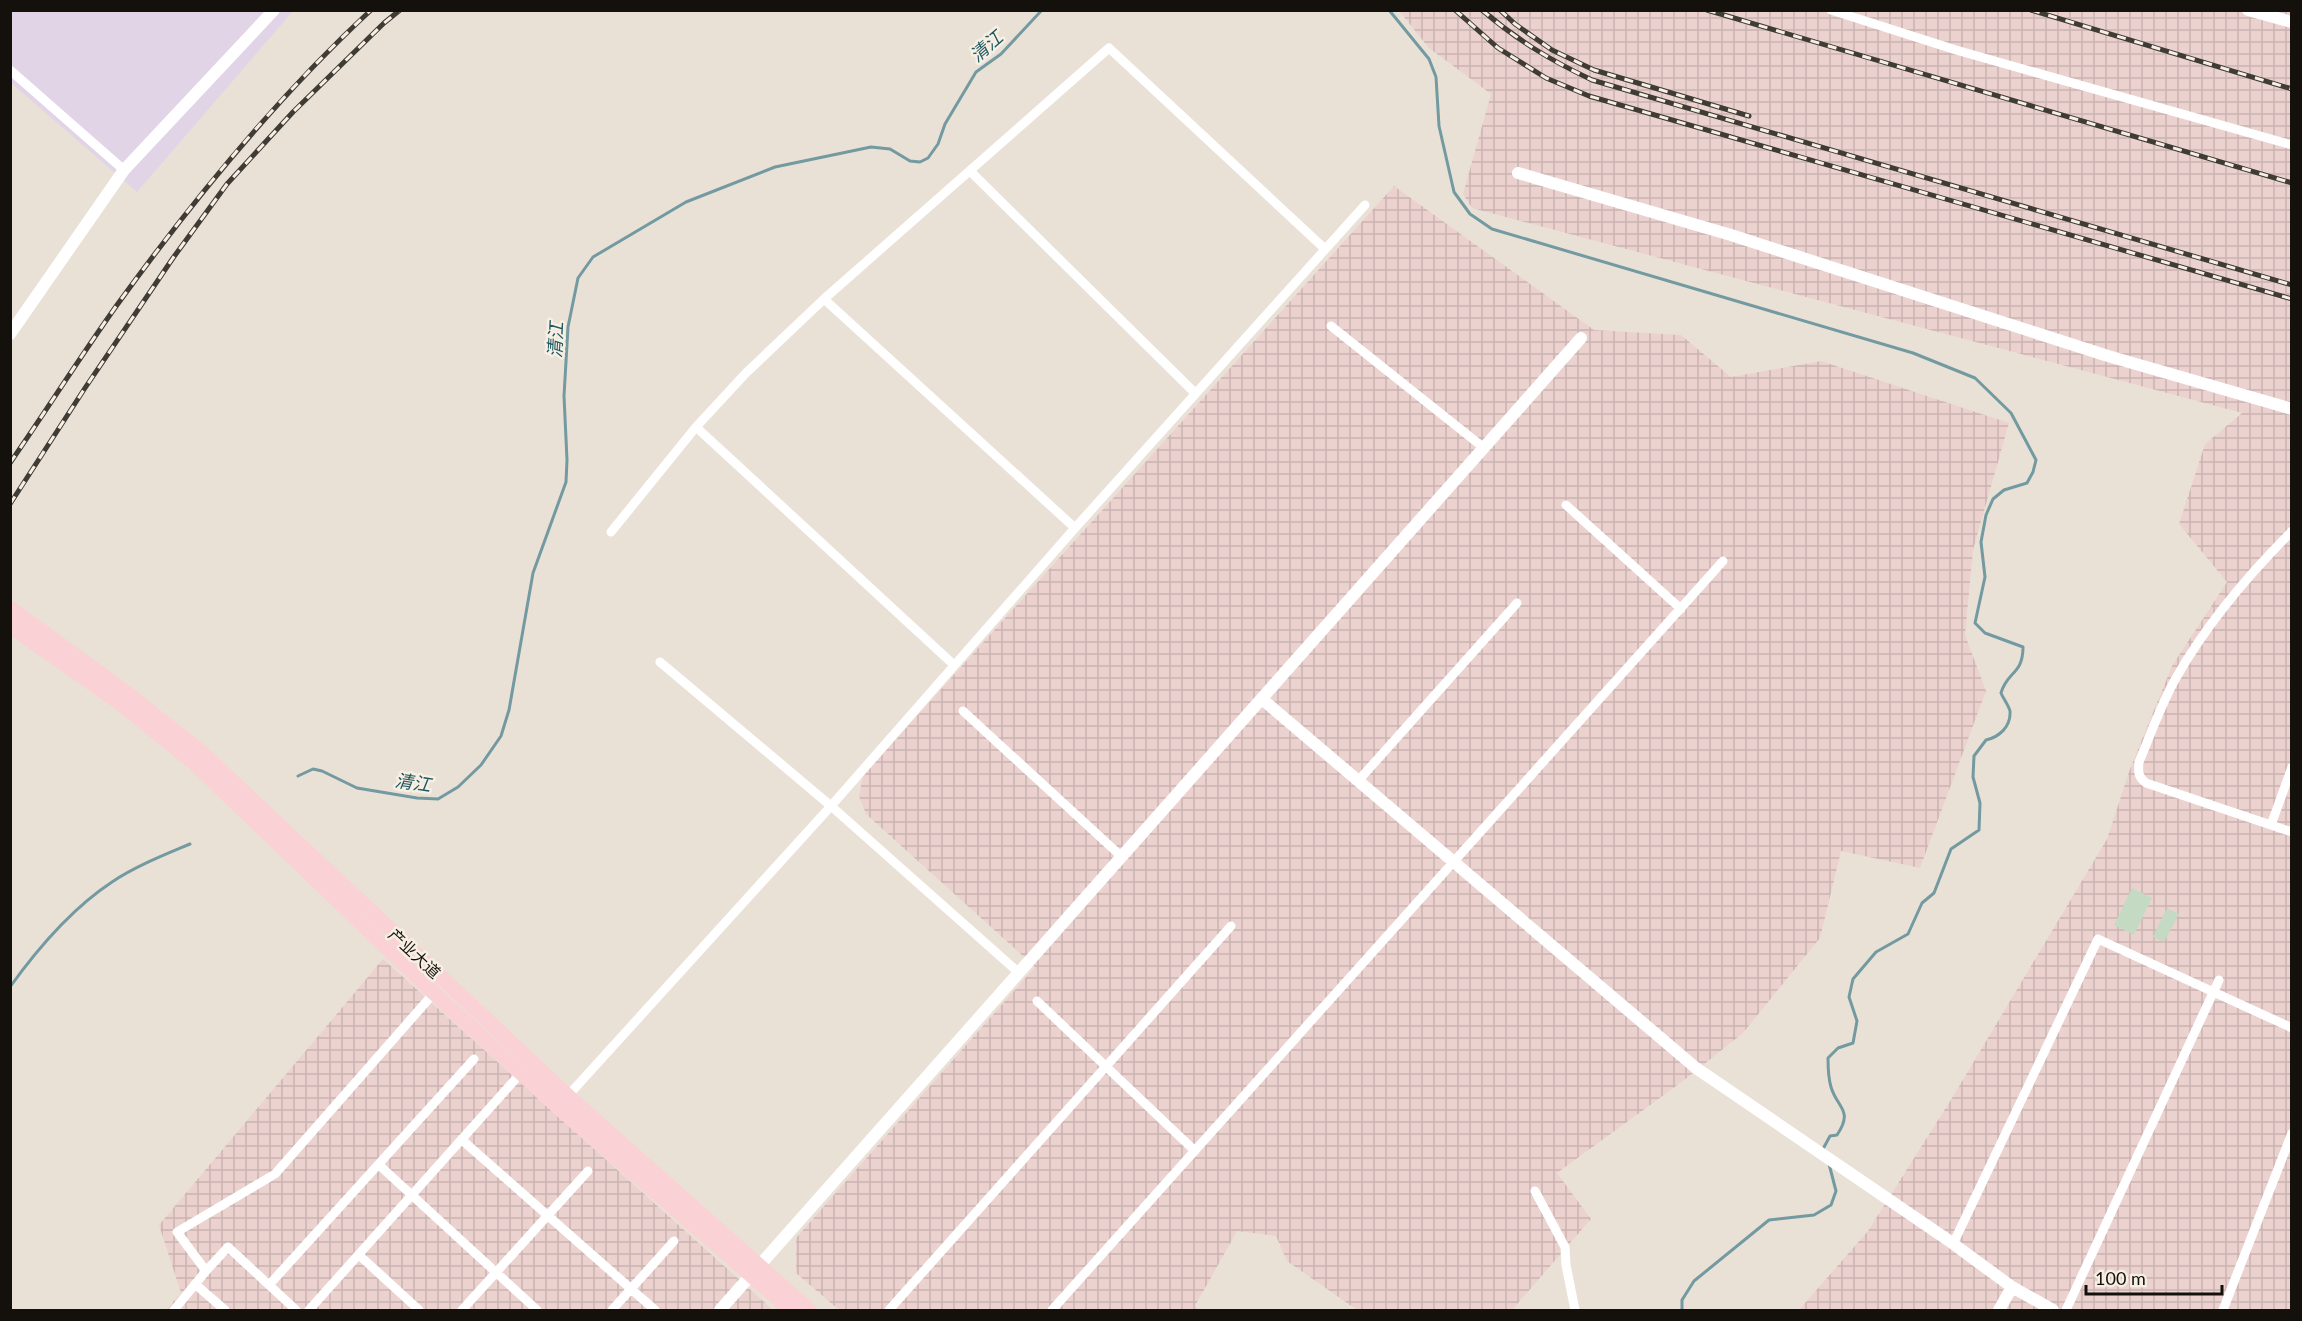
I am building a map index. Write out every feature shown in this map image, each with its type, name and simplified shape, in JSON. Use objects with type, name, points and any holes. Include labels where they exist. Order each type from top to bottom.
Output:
[{"type":"main road","name":"产业大道","points":[[10,608],[124,691],[201,752],[563,1102],[756,1270],[810,1311]]},
{"type":"main road","name":"产业大道","points":[[10,626],[116,700],[193,762],[520,1073],[563,1102]]},
{"type":"main road","name":"产业大道","points":[[756,1270],[791,1311]]},
{"type":"street","points":[[10,334],[124,170],[274,10]]},
{"type":"street","points":[[1831,10],[1956,50],[2292,145]]},
{"type":"street","points":[[2248,10],[2292,22]]},
{"type":"street","points":[[611,532],[696,427],[746,373],[824,298],[1109,48],[1325,249]]},
{"type":"street","points":[[10,70],[124,170]]},
{"type":"street","points":[[970,171],[1195,393]]},
{"type":"street","points":[[1518,173],[1731,235],[2108,356],[2292,409]]},
{"type":"street","points":[[563,1102],[831,806],[1075,528],[1365,205]]},
{"type":"street","points":[[824,298],[1075,528]]},
{"type":"street","points":[[1331,326],[1484,448]]},
{"type":"street","points":[[720,1311],[1581,338]]},
{"type":"street","points":[[696,427],[954,665]]},
{"type":"street","points":[[1566,505],[1681,609]]},
{"type":"street","points":[[2292,531],[2226,602],[2198,641],[2175,680],[2139,762],[2138,771],[2140,779],[2146,783],[2292,832]]},
{"type":"street","points":[[1052,1311],[1724,561]]},
{"type":"street","points":[[1358,781],[1517,603]]},
{"type":"street","points":[[660,662],[831,806],[1019,973]]},
{"type":"street","points":[[1262,699],[1696,1068],[2012,1287],[2053,1311]]},
{"type":"street","points":[[963,711],[1122,858]]},
{"type":"street","points":[[2271,825],[2292,767]]},
{"type":"street","points":[[888,1311],[1231,926]]},
{"type":"street","points":[[1953,1244],[2098,939],[2292,1028]]},
{"type":"street","points":[[2066,1311],[2218,980]]},
{"type":"street","points":[[206,1271],[177,1232],[275,1174],[434,993]]},
{"type":"street","points":[[1038,1001],[1195,1151]]},
{"type":"street","points":[[269,1285],[474,1059]]},
{"type":"street","points":[[309,1311],[520,1073]]},
{"type":"street","points":[[2223,1311],[2292,1133]]},
{"type":"street","points":[[462,1140],[656,1311]]},
{"type":"street","points":[[379,1165],[537,1311]]},
{"type":"street","points":[[462,1311],[588,1171]]},
{"type":"street","points":[[1535,1191],[1565,1247],[1575,1311]]},
{"type":"street","points":[[612,1311],[674,1241]]},
{"type":"street","points":[[174,1311],[228,1247],[296,1311]]},
{"type":"street","points":[[359,1255],[419,1311]]},
{"type":"street","points":[[195,1284],[225,1311]]},
{"type":"street","points":[[1999,1311],[2012,1287]]},
{"type":"shaded area","points":[[11,11],[293,11],[137,192],[11,83]]},
{"type":"shaded area","points":[[1399,11],[2291,11],[2291,1310],[1799,1310],[1868,1231],[1952,1098],[2107,839],[2130,769],[2172,666],[2227,582],[2179,524],[2205,444],[2242,413],[1472,208],[1463,194],[1491,94],[1429,48]]},
{"type":"shaded area","points":[[1394,186],[1594,330],[1681,335],[1731,377],[1821,361],[2009,423],[1973,550],[1965,635],[1986,691],[1920,868],[1841,851],[1820,938],[1743,1033],[1683,1081],[1557,1173],[1591,1219],[1512,1310],[1357,1310],[1287,1261],[1276,1236],[1237,1231],[1195,1306],[1200,1310],[839,1310],[796,1273],[796,1238],[1035,967],[866,814],[859,796],[863,776]]},
{"type":"shaded area","points":[[383,959],[773,1310],[166,1310],[181,1293],[159,1225]]},
{"type":"green space","points":[[2132,888],[2152,898],[2134,935],[2114,925]]},
{"type":"green space","points":[[2167,908],[2179,914],[2164,942],[2153,937]]},
{"type":"waterway","name":"清江","points":[[298,776],[313,769],[357,788],[417,798],[438,799],[458,787],[481,765],[501,736],[509,710],[533,573],[566,482],[564,396],[568,327],[578,278],[593,257],[686,202],[775,167],[871,147],[890,149],[910,161],[920,162],[928,158],[938,144],[945,124],[976,72],[1001,54],[1042,10]]},
{"type":"waterway","points":[[1389,10],[1429,59],[1436,77],[1439,126],[1454,192],[1470,214],[1492,229],[1913,353],[1975,378],[2011,413],[2036,460],[2027,483],[2004,490],[1993,499],[1986,515],[1981,542],[1985,577],[1975,623],[1985,633],[2023,647],[2018,668],[2007,680],[2001,693],[2010,711],[2008,722],[2000,734],[1986,740],[1974,756],[1973,777],[1980,803],[1979,830],[1951,849],[1934,893],[1922,903],[1908,934],[1876,952],[1853,979],[1849,997],[1857,1021],[1853,1043],[1838,1048],[1828,1058],[1830,1083],[1843,1110],[1844,1120],[1837,1135],[1830,1136],[1823,1149]]},
{"type":"waterway","name":"清江","points":[[10,987],[56,930],[83,904],[131,871],[190,844]]},
{"type":"waterway","points":[[1682,1310],[1682,1300],[1694,1281],[1769,1220],[1814,1215],[1831,1205],[1836,1191],[1829,1164]]},
{"type":"railway","points":[[10,463],[117,305],[175,227],[269,114],[371,10]]},
{"type":"railway","points":[[10,504],[173,258],[227,184],[293,112],[400,10]]},
{"type":"railway","points":[[1455,10],[1498,48],[1546,78],[1589,96],[2292,299]]},
{"type":"railway","points":[[1482,10],[1534,49],[1592,80],[2292,285]]},
{"type":"railway","points":[[1500,10],[1515,24],[1552,50],[1594,70],[1749,116]]},
{"type":"railway","points":[[1707,10],[2292,183]]},
{"type":"railway","points":[[2031,10],[2292,89]]}]
